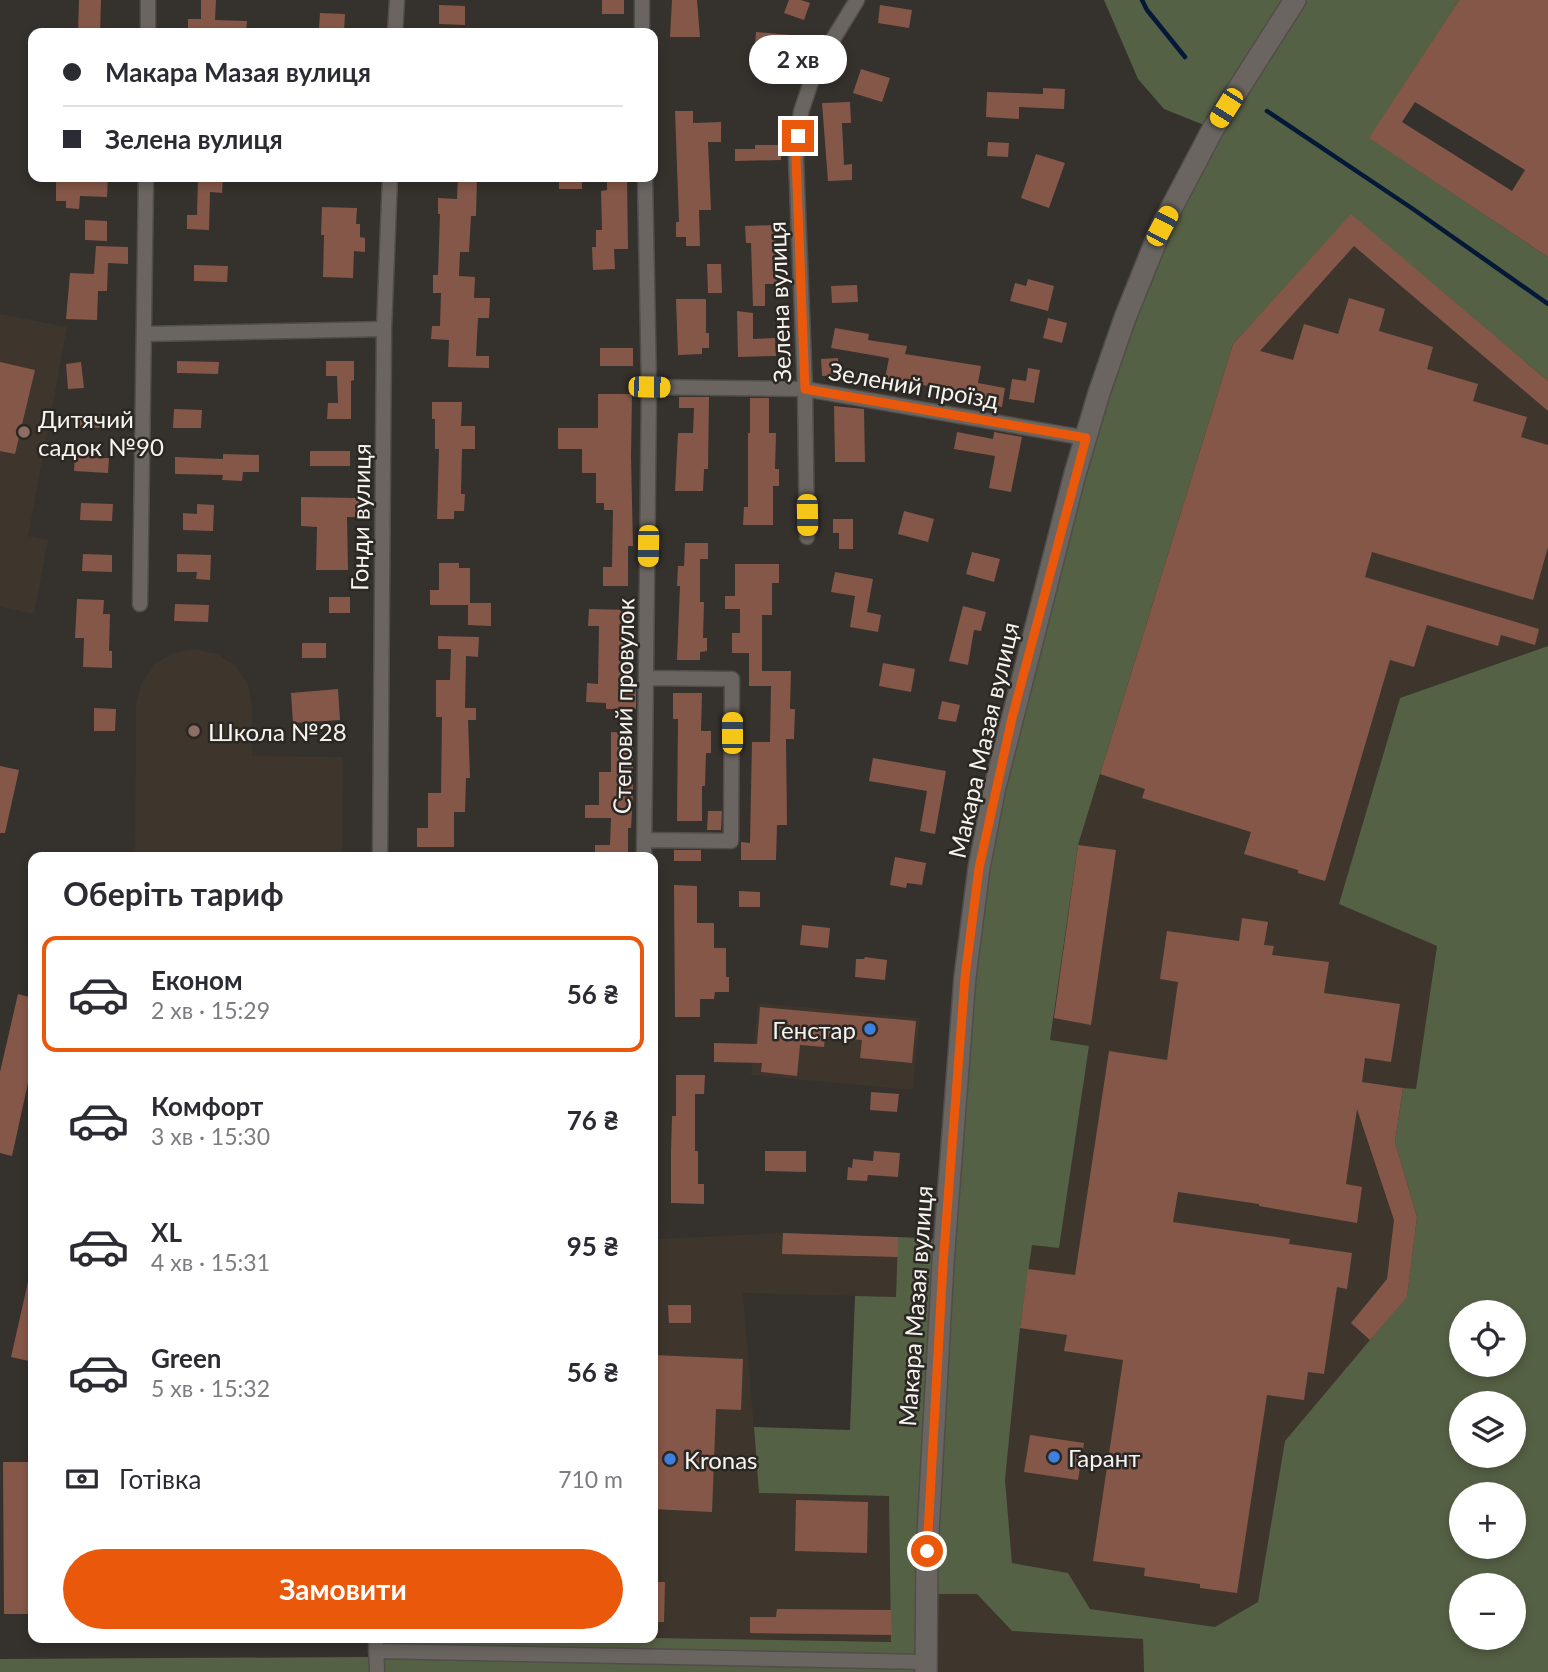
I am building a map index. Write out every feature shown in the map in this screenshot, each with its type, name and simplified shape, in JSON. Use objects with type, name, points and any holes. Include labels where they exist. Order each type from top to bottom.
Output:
[{"type":"main road","name":"Макара Мазая вулиця","points":[[926,1667],[927,1541],[943,1264],[965,977],[978,881],[1001,764],[1086,438],[1125,318],[1162,226],[1213,129],[1295,0]]},
{"type":"street","points":[[148,0],[148,28]]},
{"type":"street","points":[[396,28],[397,0]]},
{"type":"street","points":[[642,0],[642,28]]},
{"type":"street","name":"Зелена вулиця","points":[[807,537],[805,389],[796,159],[801,112],[816,67],[857,0]]},
{"type":"street","points":[[140,604],[146,182]]},
{"type":"street","name":"Гонди вулиця","points":[[380,852],[384,329],[390,182]]},
{"type":"street","name":"Степовий провулок","points":[[644,852],[649,387],[645,182]]},
{"type":"street","points":[[144,334],[384,329]]},
{"type":"street","name":"Зелений проїзд","points":[[649,387],[805,389],[1086,438]]},
{"type":"street","points":[[645,840],[731,841],[732,679],[646,678]]},
{"type":"street","points":[[377,1672],[376,1645],[926,1667]]},
{"type":"shaded area","points":[[1351,214],[1548,381],[1548,646],[1400,698],[1339,904],[1437,946],[1416,1090],[1402,1088],[1395,1141],[1417,1217],[1407,1297],[1285,1441],[1258,1602],[1215,1627],[1090,1609],[1068,1573],[1012,1563],[1005,1480],[1020,1328],[1032,1244],[1059,1248],[1089,1047],[1050,1041],[1078,845],[1233,344]]},
{"type":"shaded area","name":"Дитячий садок №90","points":[[0,314],[67,327],[28,536],[48,540],[34,614],[0,607]]},
{"type":"shaded area","name":"Школа №28","points":[[195,649],[217,654],[236,666],[248,685],[252,706],[252,756],[343,757],[342,852],[135,852],[136,705],[141,684],[154,665],[173,653]]},
{"type":"shaded area","points":[[758,1003],[920,1018],[913,1090],[751,1075]]},
{"type":"shaded area","points":[[783,1233],[898,1237],[896,1297],[743,1293],[759,1493],[889,1496],[892,1642],[658,1638],[658,1239]]},
{"type":"shaded area","points":[[932,1594],[977,1594],[1012,1631],[1143,1639],[1144,1672],[932,1672]]},
{"type":"green space","points":[[1104,0],[1290,0],[1209,127],[1164,109],[1138,79]]},
{"type":"green space","points":[[1303,0],[1459,0],[1370,138],[1548,257],[1548,381],[1351,215],[1233,344],[1078,845],[1050,1040],[1089,1046],[1059,1248],[1032,1245],[1020,1328],[1005,1480],[1012,1563],[1068,1573],[1090,1609],[1215,1627],[1258,1602],[1285,1441],[1407,1296],[1417,1217],[1395,1142],[1403,1088],[1416,1089],[1437,946],[1339,904],[1400,698],[1548,646],[1548,1672],[1144,1672],[1143,1639],[1012,1631],[977,1594],[932,1594],[972,978],[1001,789],[1105,395],[1168,229],[1218,132]]},
{"type":"green space","points":[[898,1237],[939,1239],[922,1672],[0,1672],[0,1659],[372,1657],[387,1643],[658,1643],[658,1638],[891,1642],[889,1496],[759,1493],[754,1427],[850,1430],[855,1296],[896,1297]]},
{"type":"building","points":[[79,0],[101,0],[100,28],[78,28]]},
{"type":"building","points":[[201,0],[216,0],[215,20],[247,21],[246,28],[188,28],[188,19],[201,19]]},
{"type":"building","points":[[602,0],[624,0],[624,14],[602,14]]},
{"type":"building","points":[[672,0],[697,0],[700,37],[670,37]]},
{"type":"building","points":[[789,0],[810,3],[804,20],[784,13]]},
{"type":"building","points":[[1459,0],[1548,0],[1548,257],[1369,138]],"holes":[[[1415,102],[1525,170],[1512,191],[1402,122]]]},
{"type":"building","points":[[439,5],[465,6],[465,25],[439,24]]},
{"type":"building","points":[[880,5],[912,10],[909,28],[878,23]]},
{"type":"building","points":[[320,13],[345,14],[344,28],[319,28]]},
{"type":"building","points":[[756,32],[791,35],[789,50],[776,48],[773,72],[758,70],[760,45],[755,45]]},
{"type":"building","points":[[861,69],[890,78],[882,102],[853,93]]},
{"type":"building","points":[[1043,88],[1065,89],[1064,109],[1019,107],[1019,119],[986,117],[987,92],[1043,94]]},
{"type":"building","points":[[850,102],[851,123],[842,123],[844,165],[852,164],[852,180],[828,181],[822,103]]},
{"type":"building","points":[[675,111],[693,111],[693,123],[721,122],[721,142],[708,142],[711,210],[699,210],[700,246],[686,246],[686,237],[676,237],[676,222],[679,222]]},
{"type":"building","points":[[988,142],[1009,143],[1008,157],[987,156]]},
{"type":"building","points":[[755,145],[781,145],[781,160],[735,161],[735,149],[755,149]]},
{"type":"building","points":[[1036,154],[1065,163],[1049,208],[1021,198]]},
{"type":"building","points":[[56,182],[108,182],[107,197],[80,196],[79,209],[66,208],[66,201],[56,201]]},
{"type":"building","points":[[198,182],[223,182],[222,193],[210,192],[209,230],[187,229],[187,215],[197,215]]},
{"type":"building","points":[[458,182],[477,182],[476,216],[471,216],[469,252],[460,252],[459,276],[475,277],[474,298],[490,298],[489,318],[478,318],[476,356],[489,356],[489,368],[448,367],[449,340],[431,339],[432,326],[440,326],[441,293],[433,293],[433,275],[438,275],[438,198],[457,199]]},
{"type":"building","points":[[559,182],[582,182],[582,189],[559,189]]},
{"type":"building","points":[[607,182],[627,182],[628,249],[614,249],[615,269],[593,270],[592,247],[596,247],[596,230],[602,230],[601,191],[607,190]]},
{"type":"building","points":[[322,207],[357,208],[356,224],[360,224],[360,237],[365,238],[365,252],[354,251],[353,278],[323,277]]},
{"type":"building","points":[[1351,214],[1548,381],[1548,411],[1354,246],[1260,351],[1293,360],[1304,324],[1338,334],[1349,298],[1385,309],[1379,331],[1433,347],[1427,369],[1478,384],[1473,401],[1527,417],[1521,437],[1548,445],[1548,547],[1533,600],[1372,552],[1365,577],[1539,629],[1535,645],[1501,635],[1498,646],[1427,625],[1414,667],[1390,660],[1325,881],[1244,854],[1251,832],[1142,798],[1145,789],[1100,774],[1233,344]]},
{"type":"building","points":[[85,220],[107,221],[107,241],[85,240]]},
{"type":"building","points":[[775,225],[777,284],[765,284],[765,306],[753,306],[751,243],[746,243],[745,226]]},
{"type":"building","points":[[96,246],[128,247],[128,264],[108,263],[107,291],[98,291],[97,320],[66,319],[70,273],[94,274]]},
{"type":"building","points":[[707,264],[721,264],[722,293],[708,293]]},
{"type":"building","points":[[194,265],[228,266],[227,282],[194,281]]},
{"type":"building","points":[[1028,279],[1054,286],[1048,311],[1010,301],[1015,283],[1026,286]]},
{"type":"building","points":[[857,285],[858,302],[832,303],[831,286]]},
{"type":"building","points":[[676,299],[706,299],[709,348],[702,348],[702,354],[678,355]]},
{"type":"building","points":[[737,311],[753,313],[753,339],[775,338],[776,356],[738,357]]},
{"type":"building","points":[[1048,318],[1067,323],[1062,343],[1043,338]]},
{"type":"building","points":[[835,328],[869,334],[868,340],[907,346],[905,354],[981,366],[978,383],[1005,388],[1002,407],[980,403],[982,396],[885,378],[889,358],[831,348]]},
{"type":"building","points":[[600,348],[633,348],[633,366],[600,366]]},
{"type":"building","points":[[838,358],[839,375],[822,376],[821,359]]},
{"type":"building","points":[[177,361],[219,362],[218,374],[177,373]]},
{"type":"building","points":[[326,361],[354,361],[351,419],[327,419],[328,403],[338,403],[337,376],[326,376]]},
{"type":"building","points":[[0,362],[35,370],[15,454],[0,451]]},
{"type":"building","points":[[81,362],[84,388],[68,389],[66,364]]},
{"type":"building","points":[[1028,368],[1040,370],[1034,403],[1009,399],[1012,379],[1026,381]]},
{"type":"building","points":[[598,394],[632,394],[633,546],[628,546],[628,586],[603,586],[603,567],[612,567],[613,510],[604,510],[604,503],[596,503],[596,473],[582,473],[582,449],[558,449],[558,428],[598,428]]},
{"type":"building","points":[[679,397],[709,397],[708,469],[704,469],[703,491],[675,491],[678,433],[693,433],[694,408],[679,408]]},
{"type":"building","points":[[750,398],[769,398],[769,433],[776,433],[775,469],[779,469],[779,486],[773,486],[773,525],[743,525],[744,507],[748,507]]},
{"type":"building","points":[[432,402],[462,402],[461,426],[475,426],[475,449],[462,449],[461,494],[465,494],[464,511],[454,511],[454,519],[437,519],[439,449],[435,449]]},
{"type":"building","points":[[834,406],[864,409],[865,462],[835,462]]},
{"type":"building","points":[[174,409],[202,410],[201,428],[173,428]]},
{"type":"building","points":[[73,414],[101,415],[101,428],[73,427]]},
{"type":"building","points":[[957,432],[993,439],[994,432],[1022,437],[1011,492],[989,488],[995,456],[954,449]]},
{"type":"building","points":[[310,451],[350,451],[350,466],[310,466]]},
{"type":"building","points":[[75,453],[93,454],[93,458],[109,458],[108,473],[74,471]]},
{"type":"building","points":[[223,454],[259,455],[259,472],[243,472],[242,481],[222,480],[223,475],[175,474],[175,457],[223,459]]},
{"type":"building","points":[[301,497],[359,498],[359,517],[347,517],[348,570],[316,570],[317,527],[301,526]]},
{"type":"building","points":[[81,503],[113,504],[112,521],[80,520]]},
{"type":"building","points":[[197,504],[214,505],[213,531],[183,530],[183,513],[197,514]]},
{"type":"building","points":[[904,511],[934,519],[928,542],[898,534]]},
{"type":"building","points":[[833,519],[853,519],[853,549],[839,549],[839,533],[833,533]]},
{"type":"building","points":[[685,543],[708,543],[708,559],[700,559],[700,602],[704,602],[703,638],[707,638],[707,651],[700,652],[700,660],[677,660],[680,586],[677,586],[678,566],[684,566]]},
{"type":"building","points":[[972,552],[1000,559],[994,582],[966,574]]},
{"type":"building","points":[[83,554],[112,555],[112,572],[82,571]]},
{"type":"building","points":[[177,554],[211,555],[210,580],[196,579],[197,572],[177,572]]},
{"type":"building","points":[[439,563],[459,563],[459,568],[470,568],[470,603],[491,603],[491,626],[468,625],[468,605],[430,605],[430,590],[439,590]]},
{"type":"building","points":[[735,564],[779,564],[779,583],[772,583],[772,615],[762,615],[762,671],[791,671],[790,709],[795,709],[794,739],[786,739],[787,825],[777,825],[776,860],[741,860],[741,842],[750,843],[752,742],[770,742],[771,686],[749,686],[749,653],[732,653],[732,633],[740,633],[740,609],[725,609],[725,596],[735,596]]},
{"type":"building","points":[[835,572],[873,579],[867,612],[881,615],[878,632],[850,627],[855,596],[831,592]]},
{"type":"building","points":[[329,597],[350,597],[350,613],[329,613]]},
{"type":"building","points":[[77,599],[104,600],[103,614],[110,614],[109,651],[112,651],[112,668],[83,667],[84,638],[75,638]]},
{"type":"building","points":[[175,604],[209,605],[208,622],[174,621]]},
{"type":"building","points":[[963,606],[986,612],[981,631],[974,630],[968,665],[949,661]]},
{"type":"building","points":[[589,609],[631,610],[632,684],[636,684],[636,709],[606,709],[606,703],[586,702],[587,683],[598,684],[599,626],[588,626]]},
{"type":"building","points":[[438,636],[479,637],[478,657],[466,656],[465,708],[476,708],[476,720],[468,720],[470,778],[466,778],[465,812],[454,812],[454,847],[417,847],[417,828],[428,828],[428,793],[441,793],[442,717],[436,717],[436,680],[450,680],[451,649],[438,649]]},
{"type":"building","points":[[302,643],[326,643],[326,658],[302,658]]},
{"type":"building","points":[[883,663],[915,669],[911,692],[879,686]]},
{"type":"building","points":[[338,689],[340,720],[293,723],[291,693]]},
{"type":"building","points":[[673,693],[702,693],[701,731],[711,731],[711,753],[706,753],[705,786],[702,786],[702,821],[677,821],[678,719],[673,719]]},
{"type":"building","points":[[942,701],[960,705],[956,722],[938,719]]},
{"type":"building","points":[[94,708],[116,709],[115,731],[94,731]]},
{"type":"building","points":[[611,732],[633,733],[633,794],[628,852],[595,852],[595,845],[610,845],[611,818],[585,818],[585,805],[599,805],[599,772],[611,772]]},
{"type":"building","points":[[873,758],[946,771],[935,834],[920,831],[927,791],[869,781]]},
{"type":"building","points":[[0,766],[19,770],[5,833],[0,833]]},
{"type":"building","points":[[708,811],[722,811],[721,830],[707,830]]},
{"type":"building","points":[[1078,845],[1116,850],[1091,1025],[1054,1018]]},
{"type":"building","points":[[674,850],[701,850],[701,861],[674,861]]},
{"type":"building","points":[[895,857],[926,863],[922,885],[907,883],[906,888],[890,885]]},
{"type":"building","points":[[674,885],[697,886],[697,923],[714,923],[714,948],[726,948],[729,992],[715,992],[714,999],[700,999],[700,1017],[675,1017]]},
{"type":"building","points":[[739,891],[760,892],[760,907],[739,907]]},
{"type":"building","points":[[1242,918],[1268,922],[1264,945],[1274,946],[1272,955],[1329,962],[1324,993],[1400,1004],[1391,1062],[1365,1058],[1362,1082],[1403,1088],[1395,1142],[1417,1217],[1407,1297],[1370,1340],[1351,1323],[1387,1279],[1394,1220],[1357,1109],[1346,1184],[1362,1187],[1357,1223],[1178,1192],[1173,1222],[1290,1239],[1289,1244],[1352,1253],[1347,1289],[1337,1287],[1324,1374],[1308,1372],[1304,1400],[1267,1395],[1237,1593],[1200,1588],[1200,1584],[1144,1576],[1145,1568],[1093,1561],[1123,1360],[1064,1351],[1067,1335],[1020,1328],[1028,1269],[1075,1275],[1109,1051],[1167,1060],[1178,982],[1160,979],[1167,931],[1239,941]]},
{"type":"building","points":[[802,925],[830,928],[828,948],[800,945]]},
{"type":"building","points":[[865,957],[887,960],[885,980],[855,977],[856,959]]},
{"type":"building","points":[[18,994],[28,997],[28,1083],[12,1156],[0,1153],[0,1072]]},
{"type":"building","points":[[760,1007],[916,1021],[912,1063],[860,1058],[862,1040],[825,1037],[824,1047],[800,1045],[797,1076],[761,1072],[762,1063],[714,1062],[714,1043],[757,1044]]},
{"type":"building","points":[[676,1075],[705,1075],[704,1094],[695,1094],[695,1151],[698,1151],[698,1184],[704,1184],[704,1204],[671,1203],[672,1116],[676,1116]]},
{"type":"building","points":[[871,1092],[899,1094],[897,1112],[870,1110]]},
{"type":"building","points":[[765,1151],[806,1151],[806,1172],[765,1171]]},
{"type":"building","points":[[874,1151],[900,1153],[898,1177],[868,1175],[867,1181],[847,1180],[848,1167],[852,1168],[853,1159],[873,1161]]},
{"type":"building","points":[[783,1233],[898,1237],[898,1257],[782,1254]]},
{"type":"building","points":[[28,1282],[28,1361],[11,1357]]},
{"type":"building","points":[[668,1305],[691,1305],[691,1323],[669,1323]]},
{"type":"building","points":[[658,1355],[743,1359],[741,1410],[716,1409],[712,1512],[658,1509]]},
{"type":"building","points":[[1030,1435],[1084,1443],[1078,1480],[1024,1472]]},
{"type":"building","points":[[3,1462],[28,1462],[28,1614],[4,1614]]},
{"type":"building","points":[[796,1500],[868,1502],[867,1553],[795,1551]]},
{"type":"building","points":[[658,1582],[665,1582],[664,1622],[658,1622]]},
{"type":"building","points":[[777,1609],[891,1610],[892,1635],[750,1633],[750,1617],[776,1617]]},
{"type":"waterway","points":[[1142,0],[1185,57]]},
{"type":"waterway","points":[[1267,111],[1548,304]]},
{"type":"place","name":"Дитячий садок №90","points":[[24,432]]},
{"type":"place","name":"Школа №28","points":[[194,731]]},
{"type":"place","name":"Генстар","points":[[870,1029]]},
{"type":"place","name":"Гарант","points":[[1054,1457]]},
{"type":"place","name":"Kronas","points":[[670,1459]]},
{"type":"route","points":[[798,136],[796,159],[805,389],[1086,438],[1012,718],[979,868],[965,977],[943,1264],[927,1551]]}]
